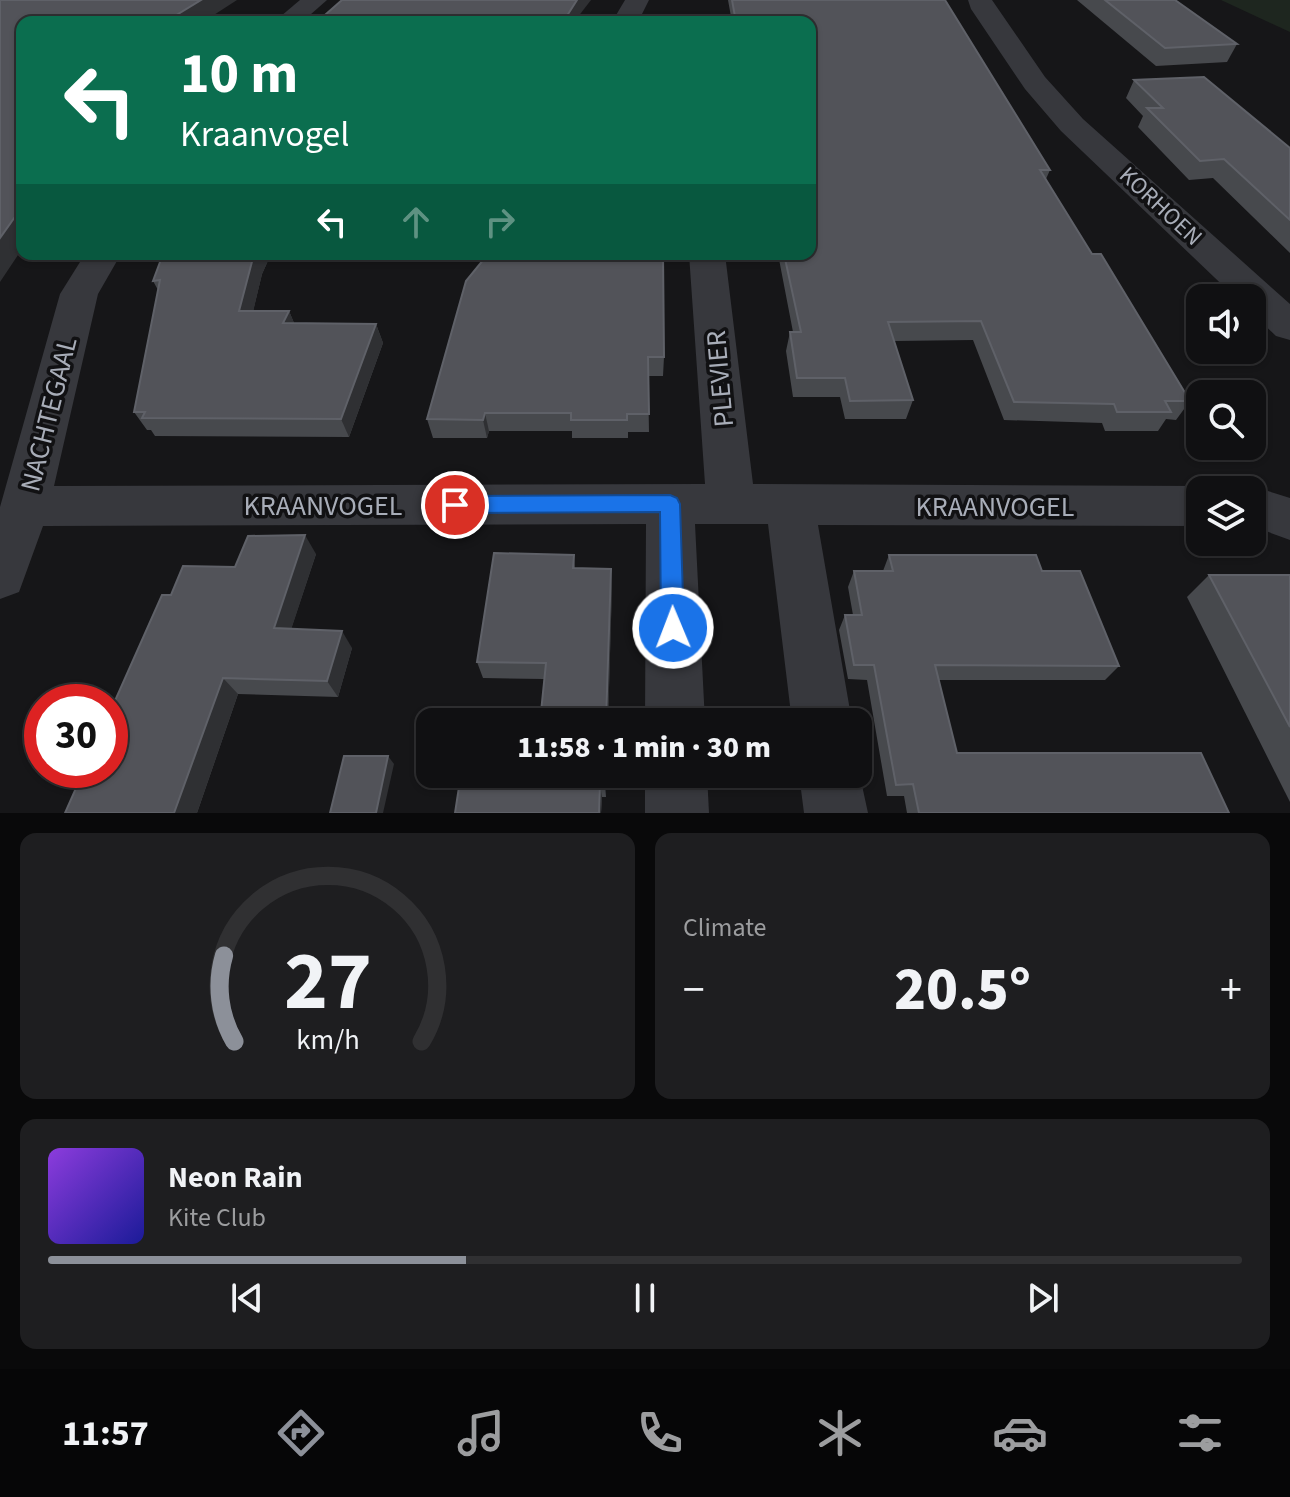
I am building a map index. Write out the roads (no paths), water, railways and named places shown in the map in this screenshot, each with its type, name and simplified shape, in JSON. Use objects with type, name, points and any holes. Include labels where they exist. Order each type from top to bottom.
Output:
[{"type":"street","points":[[295,16],[315,0]]},
{"type":"street","name":"KORHOEN","points":[[980,0],[983,9],[1035,83],[1072,125],[1290,326]]},
{"type":"street","name":"NACHTEGAAL","points":[[0,576],[25,506],[79,294],[99,260]]},
{"type":"street","name":"PLEVIER","points":[[708,260],[731,505]]},
{"type":"street","points":[[670,504],[675,708]]},
{"type":"street","name":"KRAANVOGEL","points":[[25,506],[1186,506]]},
{"type":"street","points":[[790,506],[820,708]]},
{"type":"street","points":[[1266,511],[1290,519]]},
{"type":"street","points":[[676,788],[677,813]]},
{"type":"street","points":[[832,788],[836,813]]}]
